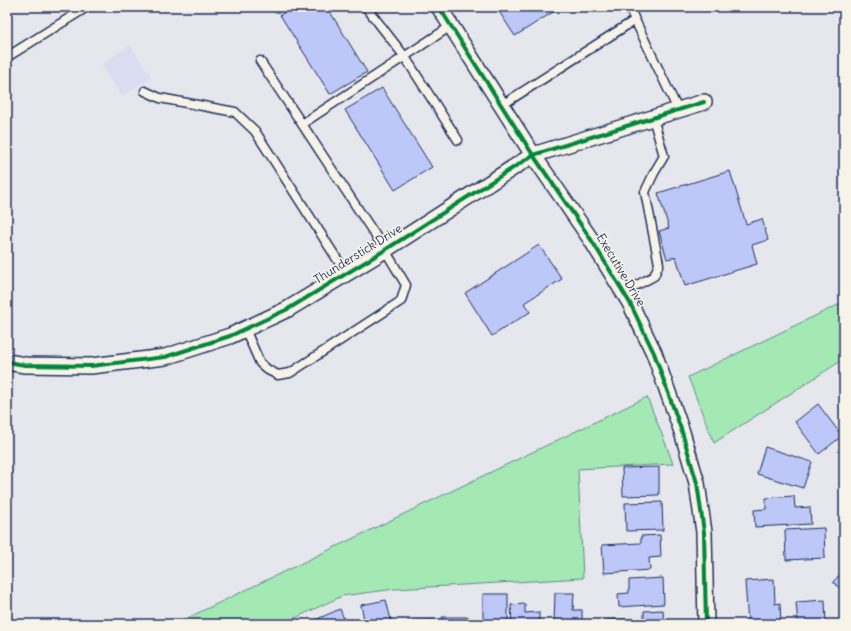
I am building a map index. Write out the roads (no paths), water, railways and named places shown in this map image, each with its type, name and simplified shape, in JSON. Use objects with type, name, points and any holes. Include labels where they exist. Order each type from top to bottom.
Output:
[{"type":"street","name":"Executive Drive","points":[[439,7],[533,155],[592,241],[624,292],[654,353],[682,432],[697,483],[704,532],[706,624]]},
{"type":"street","name":"Thunderstick Drive","points":[[7,362],[25,365],[91,366],[165,357],[230,336],[288,309],[385,250],[533,155],[704,102]]},
{"type":"lane","points":[[7,57],[86,7]]},
{"type":"lane","points":[[366,7],[405,56],[458,140]]},
{"type":"lane","points":[[629,7],[678,110]]},
{"type":"lane","points":[[502,105],[635,20]]},
{"type":"lane","points":[[302,124],[451,26]]},
{"type":"lane","points":[[245,329],[260,363],[268,370],[278,375],[290,373],[401,302],[406,285],[385,250],[260,61]]},
{"type":"lane","points":[[145,91],[160,98],[235,112],[255,130],[346,273]]},
{"type":"lane","points":[[624,292],[654,276],[659,264],[645,192],[664,156],[653,118]]}]
